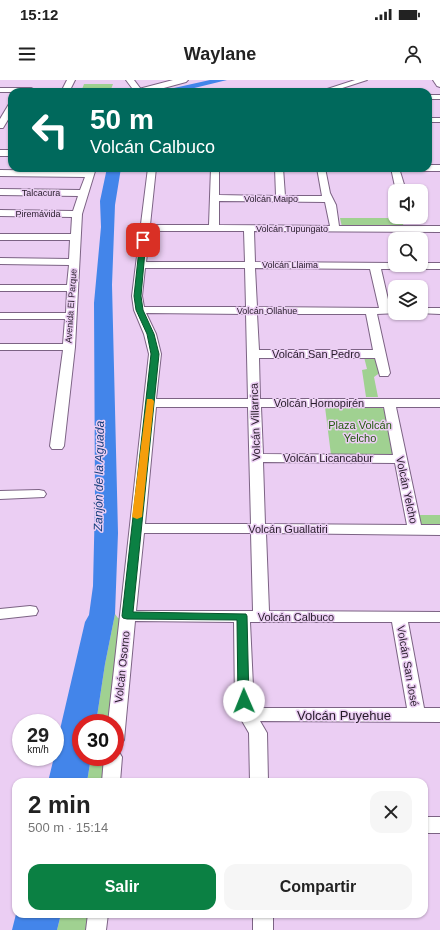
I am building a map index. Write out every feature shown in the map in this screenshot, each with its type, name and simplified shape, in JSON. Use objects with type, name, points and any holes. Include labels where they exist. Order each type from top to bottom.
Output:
[{"type":"street","points":[[152,88],[178,80]]},
{"type":"street","points":[[336,88],[363,80]]},
{"type":"street","points":[[438,80],[440,84]]},
{"type":"street","points":[[0,126],[8,110]]},
{"type":"street","points":[[0,173],[46,172]]},
{"type":"street","name":"Avenida El Parque","points":[[57,446],[69,347],[77,214],[91,172]]},
{"type":"street","name":"Volcán Osorno","points":[[118,714],[155,354],[150,334],[139,310],[137,296],[152,172]]},
{"type":"street","points":[[214,228],[215,172]]},
{"type":"street","points":[[279,172],[281,199]]},
{"type":"street","points":[[322,172],[325,193],[331,205],[335,229]]},
{"type":"street","points":[[396,172],[399,184]]},
{"type":"street","name":"Talcacura","points":[[0,192],[83,193]]},
{"type":"street","name":"Volcán Maipo","points":[[215,198],[328,199]]},
{"type":"street","name":"Piremávida","points":[[0,214],[77,214]]},
{"type":"street","name":"Volcán Tupungato","points":[[145,228],[335,229],[388,232]]},
{"type":"street","name":"Volcán Villarrica","points":[[249,228],[260,616]]},
{"type":"street","name":"Volcán Tupungato","points":[[424,232],[440,229]]},
{"type":"street","points":[[0,236],[75,237]]},
{"type":"street","points":[[0,261],[74,262]]},
{"type":"street","name":"Volcán Llaima","points":[[140,265],[388,266]]},
{"type":"street","name":"Volcán Llaima","points":[[428,265],[440,266]]},
{"type":"street","points":[[375,266],[388,305]]},
{"type":"street","points":[[0,288],[72,288]]},
{"type":"street","name":"Volcán Ollahue","points":[[139,310],[388,311]]},
{"type":"street","points":[[371,311],[384,373]]},
{"type":"street","points":[[428,311],[440,311]]},
{"type":"street","points":[[0,316],[71,316]]},
{"type":"street","points":[[0,347],[69,347]]},
{"type":"street","name":"Volcán San Pedro","points":[[253,354],[380,354]]},
{"type":"street","name":"Volcán Hornopirén","points":[[149,403],[440,403]]},
{"type":"street","name":"Volcán Yelcho","points":[[389,404],[415,530]]},
{"type":"street","name":"Volcán Licancabur","points":[[256,458],[400,459]]},
{"type":"street","points":[[0,495],[39,494]]},
{"type":"street","name":"Volcán Guallatiri","points":[[136,528],[440,530]]},
{"type":"street","points":[[0,614],[30,611]]},
{"type":"street","name":"Volcán Calbuco","points":[[127,616],[440,617]]},
{"type":"street","points":[[242,616],[244,705],[247,714],[258,734],[259,778]]},
{"type":"street","name":"Volcán San José","points":[[400,617],[416,715]]},
{"type":"street","name":"Volcán Puyehue","points":[[247,714],[440,715]]},
{"type":"street","points":[[111,778],[112,766]]},
{"type":"street","points":[[428,825],[440,825]]},
{"type":"street","points":[[96,930],[98,918]]},
{"type":"street","points":[[263,918],[263,930]]},
{"type":"green space","points":[[84,84],[113,84],[112,88],[82,88]]},
{"type":"green space","points":[[340,218],[388,218],[388,224],[403,224],[404,227],[342,227]]},
{"type":"green space","points":[[364,357],[377,357],[381,372],[374,377],[378,397],[366,397],[362,370],[367,369]]},
{"type":"green space","name":"Plaza Volcán Yelcho","points":[[325,407],[382,408],[388,411],[396,451],[392,455],[331,455]]},
{"type":"green space","points":[[416,515],[440,515],[440,527],[423,527],[418,522]]},
{"type":"green space","points":[[115,614],[118,618],[124,619],[112,714],[97,714]]},
{"type":"green space","points":[[90,766],[106,766],[104,778],[88,778]]},
{"type":"green space","points":[[60,918],[88,918],[87,930],[57,930]]},
{"type":"water","points":[[210,80],[227,80],[194,88],[174,88]]},
{"type":"water","name":"Zanjón de la Aguada","points":[[106,172],[120,172],[115,205],[112,285],[118,533],[115,614],[97,714],[72,714],[72,766],[90,766],[88,778],[49,778],[52,766],[64,766],[64,714],[85,622],[89,615],[93,586],[95,500],[94,303],[101,227],[100,201]]},
{"type":"water","points":[[15,918],[60,918],[57,930],[12,930]]},
{"type":"slow traffic","points":[[137,517],[149,401]]},
{"type":"route","points":[[143,240],[137,296],[139,310],[150,334],[155,354],[140,483],[127,616],[242,616],[244,701]]}]
